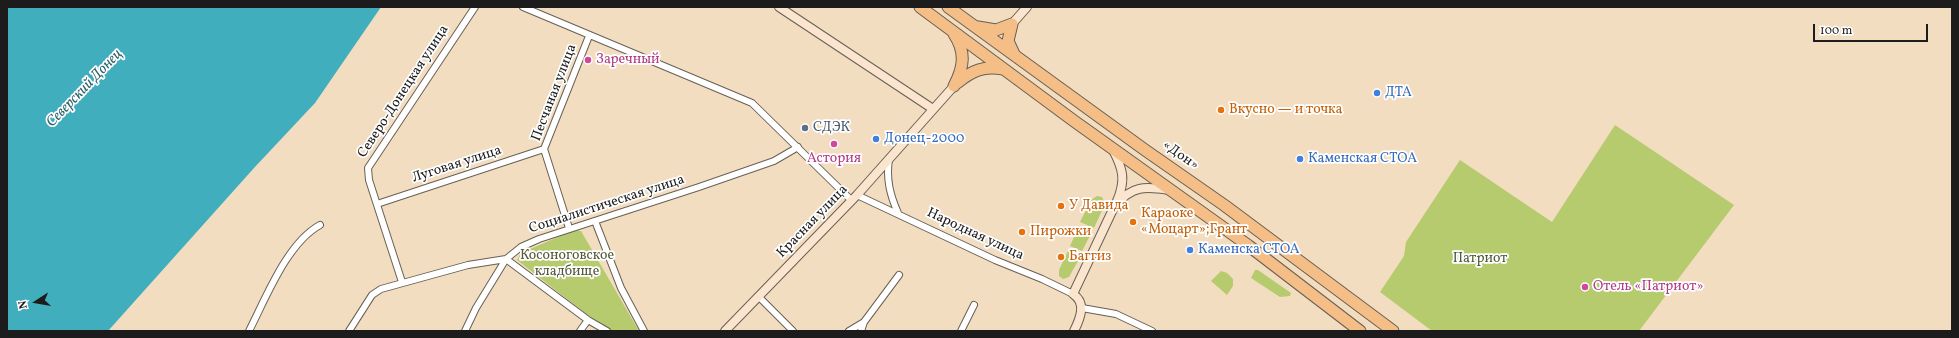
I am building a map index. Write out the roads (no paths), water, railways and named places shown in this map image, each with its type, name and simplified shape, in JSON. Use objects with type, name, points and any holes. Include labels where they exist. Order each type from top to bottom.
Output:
[{"type":"highway","points":[[920,7],[1172,190],[1360,331]]},
{"type":"highway","name":"«Дон»","points":[[948,7],[1224,205],[1393,331]]},
{"type":"highway","points":[[974,26],[996,30],[1012,24]]},
{"type":"highway","points":[[1012,24],[1008,41],[1016,56]]},
{"type":"highway","points":[[952,30],[960,42],[963,58],[961,73],[954,86]]},
{"type":"highway","points":[[954,86],[974,70],[991,67],[1004,69]]},
{"type":"main road","points":[[779,7],[933,109]]},
{"type":"main road","points":[[1012,24],[1027,7]]},
{"type":"main road","name":"Красная улица","points":[[725,331],[759,298],[854,198],[954,86]]},
{"type":"main road","points":[[1073,294],[1122,188],[1123,178],[1117,157],[1111,146]]},
{"type":"main road","points":[[1115,205],[1125,195],[1139,188],[1146,187],[1172,190]]},
{"type":"main road","name":"Народная улица","points":[[1073,294],[1081,304]]},
{"type":"main road","points":[[1074,331],[1080,316],[1081,304]]},
{"type":"street","name":"Северо-Донецкая улица","points":[[377,204],[367,171],[369,165],[475,7]]},
{"type":"street","points":[[523,7],[589,36],[752,103],[854,198]]},
{"type":"street","name":"Песчаная улица","points":[[569,228],[544,148],[589,36]]},
{"type":"street","name":"Социалистическая улица","points":[[349,331],[376,291],[402,282],[468,265],[506,259],[521,247],[569,228],[699,188],[774,161],[798,147]]},
{"type":"street","name":"Луговая улица","points":[[377,204],[544,148]]},
{"type":"street","points":[[889,158],[887,174],[888,184],[898,213]]},
{"type":"street","name":"Народная улица","points":[[854,198],[898,213],[995,260],[1042,279],[1073,294]]},
{"type":"street","points":[[377,204],[402,282]]},
{"type":"street","points":[[595,221],[621,288],[644,331]]},
{"type":"street","points":[[249,331],[290,254],[303,237],[320,225]]},
{"type":"street","points":[[465,331],[476,308],[506,259],[588,320],[607,331]]},
{"type":"street","points":[[861,331],[864,322],[899,275]]},
{"type":"street","points":[[759,298],[793,331]]},
{"type":"street","points":[[1081,304],[1116,314],[1152,331]]},
{"type":"street","points":[[961,331],[974,305]]},
{"type":"street","points":[[580,331],[588,320]]},
{"type":"street","points":[[849,331],[864,322]]},
{"type":"water","name":"Северский Донец","points":[[7,7],[381,7],[315,103],[254,168],[108,331],[7,331]]},
{"type":"place","name":"Заречный","points":[[588,60]]},
{"type":"place","name":"ДТА","points":[[1377,93]]},
{"type":"place","name":"Вкусно — и точка","points":[[1221,110]]},
{"type":"place","name":"СДЭК","points":[[805,128]]},
{"type":"place","name":"Донец-2000","points":[[876,139]]},
{"type":"place","name":"Астория","points":[[834,144]]},
{"type":"place","name":"Каменская СТОА","points":[[1300,159]]},
{"type":"place","name":"У Давида","points":[[1061,206]]},
{"type":"place","name":"Караоке «Моцарт»;Грант","points":[[1133,222]]},
{"type":"place","name":"Пирожки","points":[[1022,232]]},
{"type":"place","name":"Каменска СТОА","points":[[1190,250]]},
{"type":"place","name":"Баггиз","points":[[1061,257]]},
{"type":"place","name":"Отель «Патриот»","points":[[1585,287]]},
{"type":"park label","name":"Патриот","points":[[1480,259]]},
{"type":"park label","name":"Косоноговское кладбище","points":[[567,264]]}]
